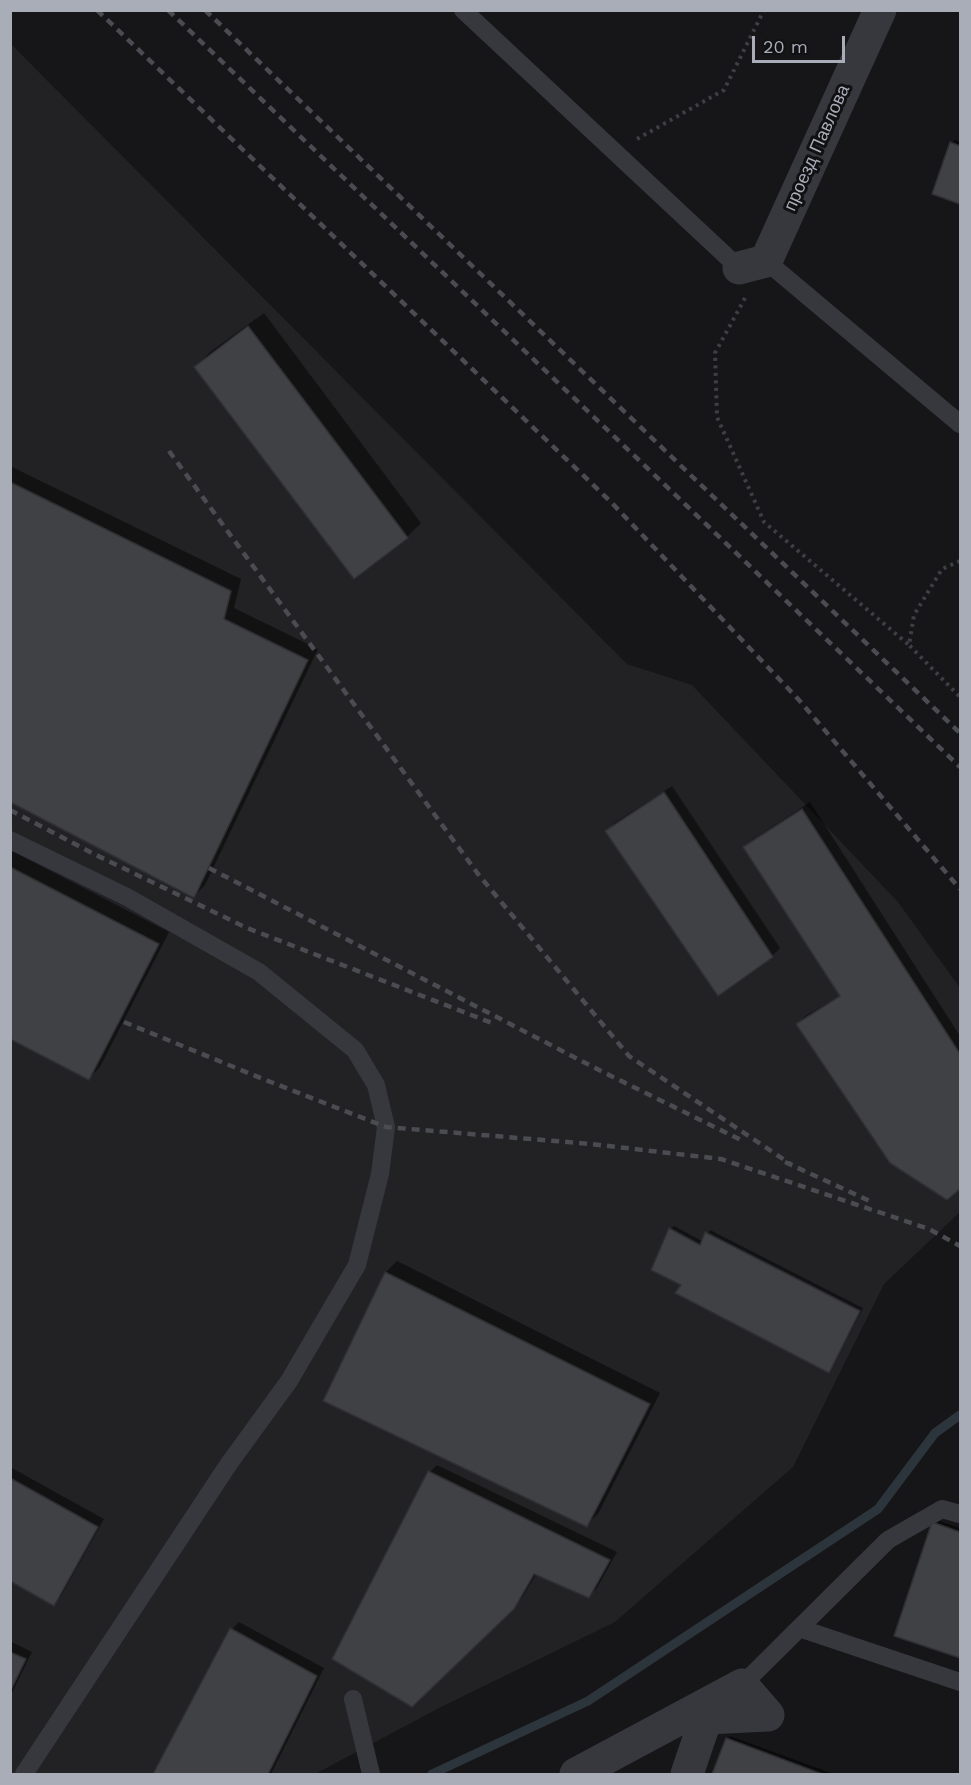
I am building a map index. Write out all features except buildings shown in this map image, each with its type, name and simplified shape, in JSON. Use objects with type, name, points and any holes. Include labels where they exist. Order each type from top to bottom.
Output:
[{"type":"street","name":"проезд Павлова","points":[[752,264],[880,10]]},
{"type":"street","points":[[576,1774],[742,1685],[768,1715],[706,1718],[687,1774]]},
{"type":"lane","points":[[463,10],[614,152],[752,264],[960,424]]},
{"type":"lane","points":[[10,840],[127,897],[258,972],[355,1050],[376,1085],[386,1126],[380,1174],[357,1265],[289,1381],[228,1466],[24,1774]]},
{"type":"lane","points":[[742,1685],[888,1540],[942,1509],[960,1514]]},
{"type":"lane","points":[[799,1628],[960,1682]]},
{"type":"lane","points":[[353,1700],[371,1774]]},
{"type":"path","points":[[614,152],[724,90],[764,10]]},
{"type":"path","points":[[752,264],[715,353],[717,417],[764,522],[909,645],[960,697]]},
{"type":"path","points":[[909,645],[914,615],[942,569],[960,561]]},
{"type":"shaded area","points":[[10,43],[627,664],[692,685],[898,902],[960,988],[960,1212],[884,1284],[793,1467],[615,1622],[441,1707],[315,1774],[11,1774]]},
{"type":"waterway","points":[[432,1774],[588,1701],[878,1509],[935,1433],[960,1415]]},
{"type":"railway","points":[[97,10],[610,501],[799,700],[960,889]]},
{"type":"railway","points":[[168,10],[960,767]]},
{"type":"railway","points":[[205,10],[960,733]]},
{"type":"railway","points":[[169,451],[478,874],[629,1056],[792,1165]]},
{"type":"railway","points":[[10,810],[94,854],[247,928],[492,1023]]},
{"type":"railway","points":[[209,868],[599,1070],[745,1142]]},
{"type":"railway","points":[[124,1022],[386,1127],[591,1144],[721,1159],[929,1229],[960,1246]]},
{"type":"railway","points":[[785,1162],[872,1202]]}]
